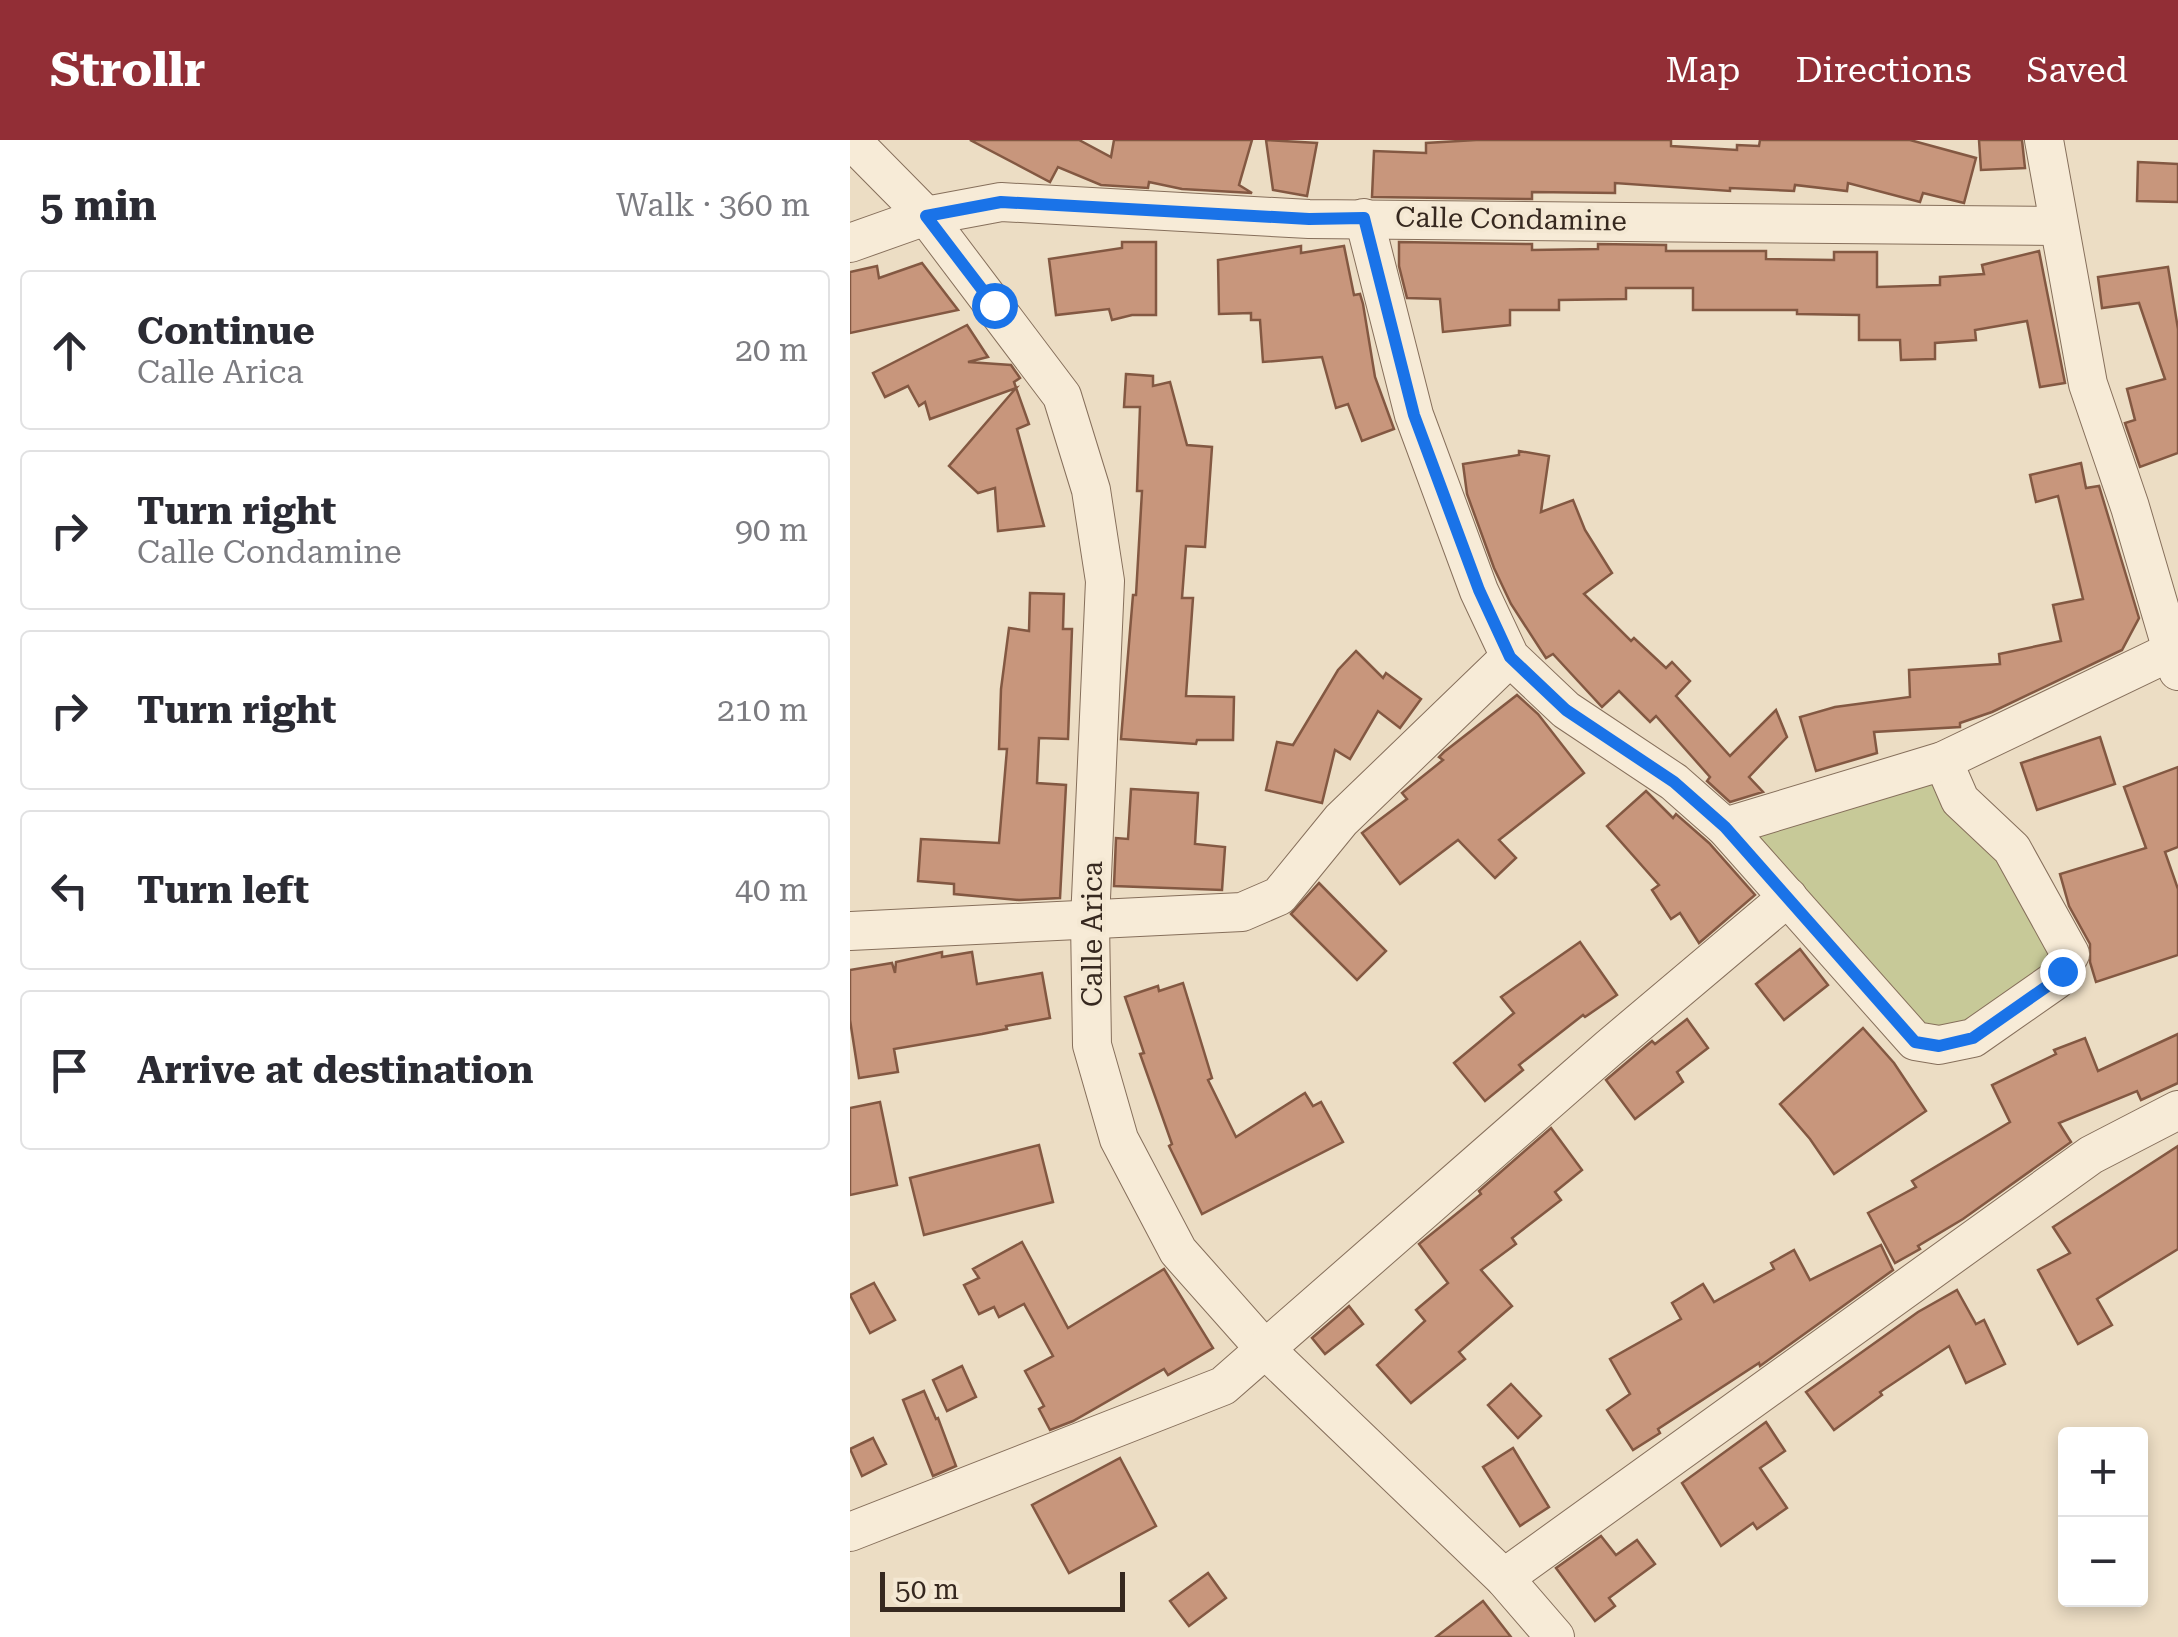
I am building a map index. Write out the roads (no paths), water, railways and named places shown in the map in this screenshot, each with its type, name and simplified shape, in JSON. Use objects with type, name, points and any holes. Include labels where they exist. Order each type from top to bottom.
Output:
[{"type":"street","name":"Calle Arica","points":[[851,140],[926,216],[1062,396],[1091,490],[1105,580],[1090,921],[1092,1045],[1119,1140],[1178,1251],[1264,1348],[1504,1578],[1555,1637]]},
{"type":"street","points":[[1725,827],[1943,760],[2174,662],[2130,507],[2088,384],[2044,140]]},
{"type":"street","name":"Calle Condamine","points":[[850,242],[926,216],[1001,202],[1309,219],[2058,226]]},
{"type":"street","points":[[1364,218],[1414,415],[1479,590],[1510,657],[1566,710],[1674,782],[1725,827],[1915,1042],[1954,1044],[1973,1038],[2056,980],[2070,954],[2012,850],[1960,800],[1943,760]]},
{"type":"street","points":[[850,931],[1242,912],[1279,896],[1340,820],[1510,657]]},
{"type":"street","points":[[850,1532],[1223,1386],[1788,898]]},
{"type":"street","points":[[1504,1578],[2091,1154],[2178,1110]]}]
